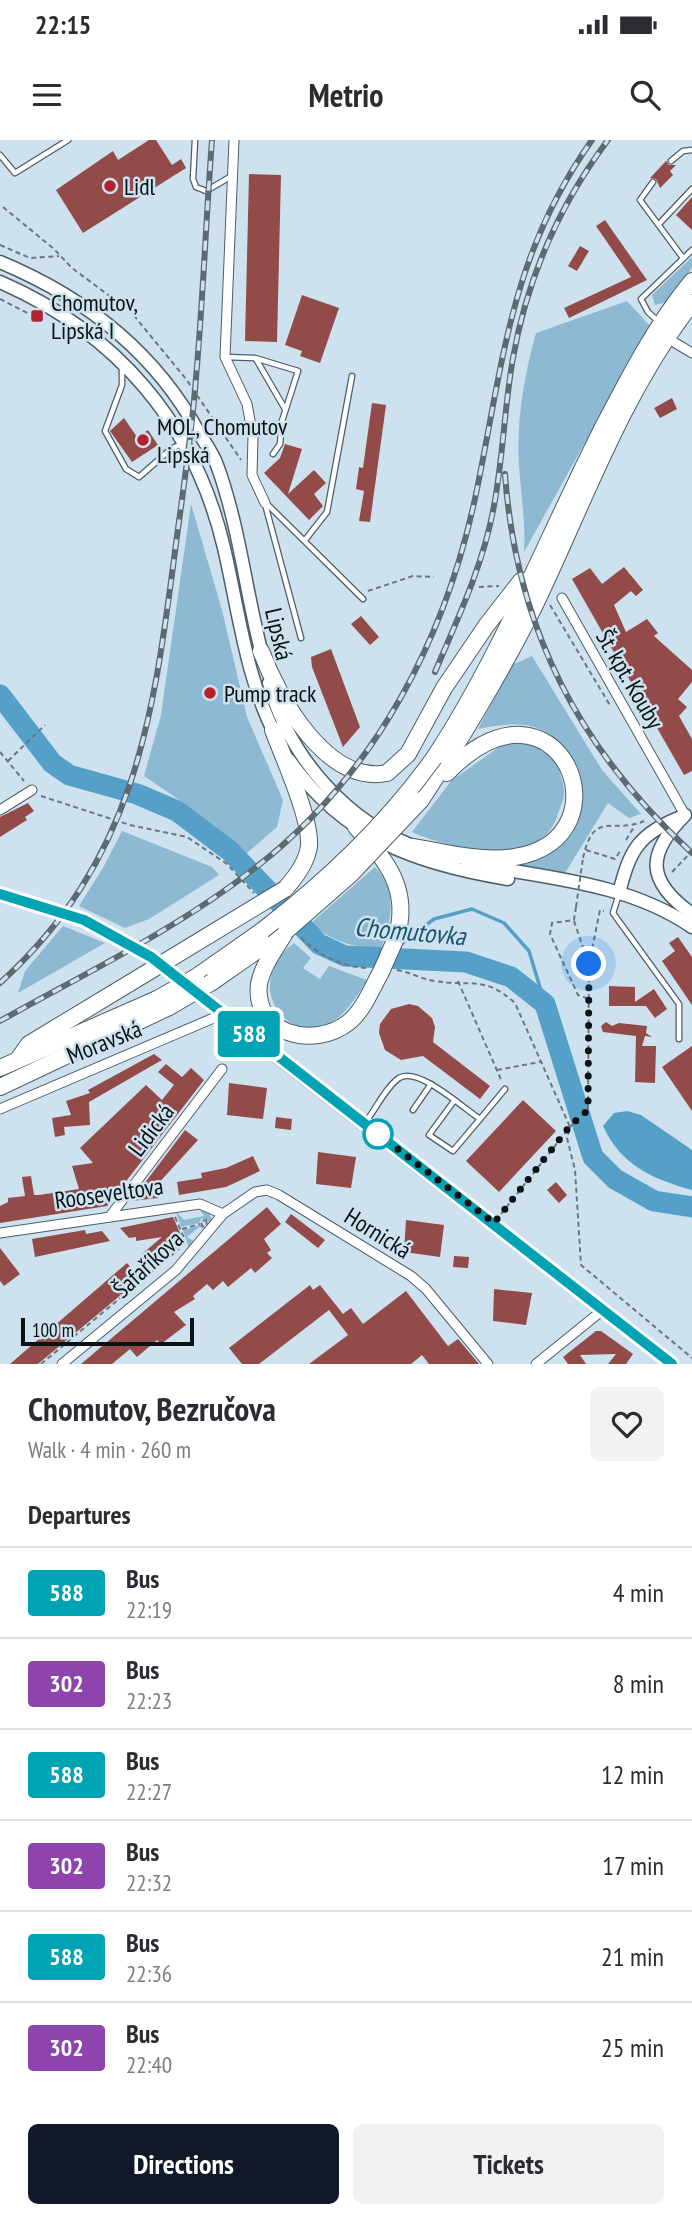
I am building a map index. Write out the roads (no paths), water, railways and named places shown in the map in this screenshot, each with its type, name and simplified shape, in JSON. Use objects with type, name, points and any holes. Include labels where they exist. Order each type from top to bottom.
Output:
[{"type":"highway","points":[[421,800],[459,743],[531,612],[664,331],[692,281]]},
{"type":"highway","points":[[0,1087],[163,1003],[196,976],[263,930],[347,859],[394,810],[434,758],[480,682],[627,380],[664,331],[692,303]]},
{"type":"highway","points":[[261,651],[272,681],[302,724],[339,765],[358,774],[387,773],[408,754],[444,688],[551,535]]},
{"type":"highway","points":[[18,1060],[29,1044],[285,889],[302,866],[309,846],[299,802],[273,730]]},
{"type":"highway","points":[[0,1069],[212,982],[286,931],[351,874],[477,746],[511,734],[531,736],[558,750],[573,775],[575,806],[568,824],[554,839],[538,850],[517,857],[493,859],[414,847]]},
{"type":"highway","points":[[286,931],[264,971],[260,996],[264,1010],[272,1022],[299,1037],[321,1036],[350,1022],[381,972],[400,926],[400,889],[390,867],[356,827]]},
{"type":"main road","name":"Lipská","points":[[0,262],[58,290],[91,311],[149,362],[182,403],[217,464],[261,651],[282,719],[315,774],[331,792],[370,824],[414,847],[460,861],[562,878],[619,893],[654,905],[692,927]]},
{"type":"main road","name":"Lipská","points":[[0,282],[40,302],[101,344],[122,362],[161,406],[185,443],[201,473],[220,534],[253,677],[273,730],[306,784],[322,802],[385,845],[433,865],[563,888],[619,893]]},
{"type":"main road","points":[[619,893],[626,866],[644,836],[657,826],[689,813]]},
{"type":"main road","points":[[689,813],[660,844],[657,874],[669,896],[692,915]]},
{"type":"main road","points":[[223,1014],[672,1364]]},
{"type":"street","points":[[234,140],[225,357],[247,404],[253,438],[252,475],[265,503]]},
{"type":"street","points":[[664,331],[692,353]]},
{"type":"street","name":"Št. kpt. Kouby","points":[[562,598],[625,710],[689,813]]},
{"type":"street","points":[[0,810],[32,790]]},
{"type":"street","points":[[0,894],[84,920],[132,944],[223,1014]]},
{"type":"street","name":"Moravská","points":[[0,1109],[223,1014]]},
{"type":"street","name":"Lidická","points":[[111,1215],[222,1069]]},
{"type":"street","name":"Hornická","points":[[223,1214],[256,1192],[267,1190],[306,1209],[411,1276],[426,1289],[488,1364]]},
{"type":"street","name":"Rooseveltova","points":[[0,1233],[200,1204],[223,1214]]},
{"type":"street","name":"Šafaříkova","points":[[62,1364],[176,1270],[223,1214]]},
{"type":"street","points":[[536,1364],[604,1309]]},
{"type":"lane","points":[[0,155],[15,173],[68,140]]},
{"type":"lane","points":[[195,140],[193,182],[200,190],[208,190],[231,177]]},
{"type":"lane","points":[[671,161],[683,151],[692,150]]},
{"type":"lane","points":[[653,182],[640,200],[683,258]]},
{"type":"lane","points":[[659,224],[692,188]]},
{"type":"lane","points":[[664,331],[641,299],[692,250]]},
{"type":"lane","points":[[225,357],[255,358],[298,371],[286,409],[280,444],[273,454]]},
{"type":"lane","points":[[255,358],[286,409]]},
{"type":"lane","points":[[122,362],[122,385],[104,431],[126,469],[139,477],[171,449],[185,443]]},
{"type":"lane","points":[[305,540],[327,512],[352,376]]},
{"type":"lane","points":[[265,503],[361,596]]},
{"type":"lane","points":[[265,503],[301,638]]},
{"type":"lane","points":[[619,893],[613,913],[679,1004],[679,1039]]},
{"type":"lane","points":[[365,1123],[398,1079],[407,1075],[420,1077],[480,1119]]},
{"type":"lane","points":[[413,1110],[431,1084]]},
{"type":"lane","points":[[454,1101],[429,1135],[453,1151],[505,1089]]},
{"type":"waterway","name":"Chomutovka","points":[[0,695],[52,763],[69,775],[137,794],[177,811],[230,851],[319,944],[345,956],[466,962],[511,977],[545,1004],[593,1157],[615,1179],[654,1201],[692,1207]]},
{"type":"waterway","points":[[401,944],[434,919],[472,909],[504,923],[529,951],[545,1004]]},
{"type":"railway","points":[[0,983],[47,935],[83,885],[111,832],[132,778],[148,721],[159,662],[192,418],[212,140]]},
{"type":"railway","points":[[0,1021],[163,931],[255,868],[298,831],[337,790],[371,746],[400,699],[447,597],[464,544],[504,351],[527,266],[565,183],[592,140]]},
{"type":"railway","points":[[435,672],[468,593],[488,532],[499,473],[513,358],[527,300],[561,216],[608,140]]},
{"type":"railway","points":[[505,474],[512,530],[523,584],[539,634],[560,682],[586,728],[617,772],[652,813],[692,853]]},
{"type":"place","name":"Lidl","points":[[110,186]]},
{"type":"place","name":"Chomutov, Lipská I","points":[[37,316]]},
{"type":"place","name":"MOL, Chomutov Lipská","points":[[143,440]]},
{"type":"place","name":"Pump track","points":[[210,693]]}]
